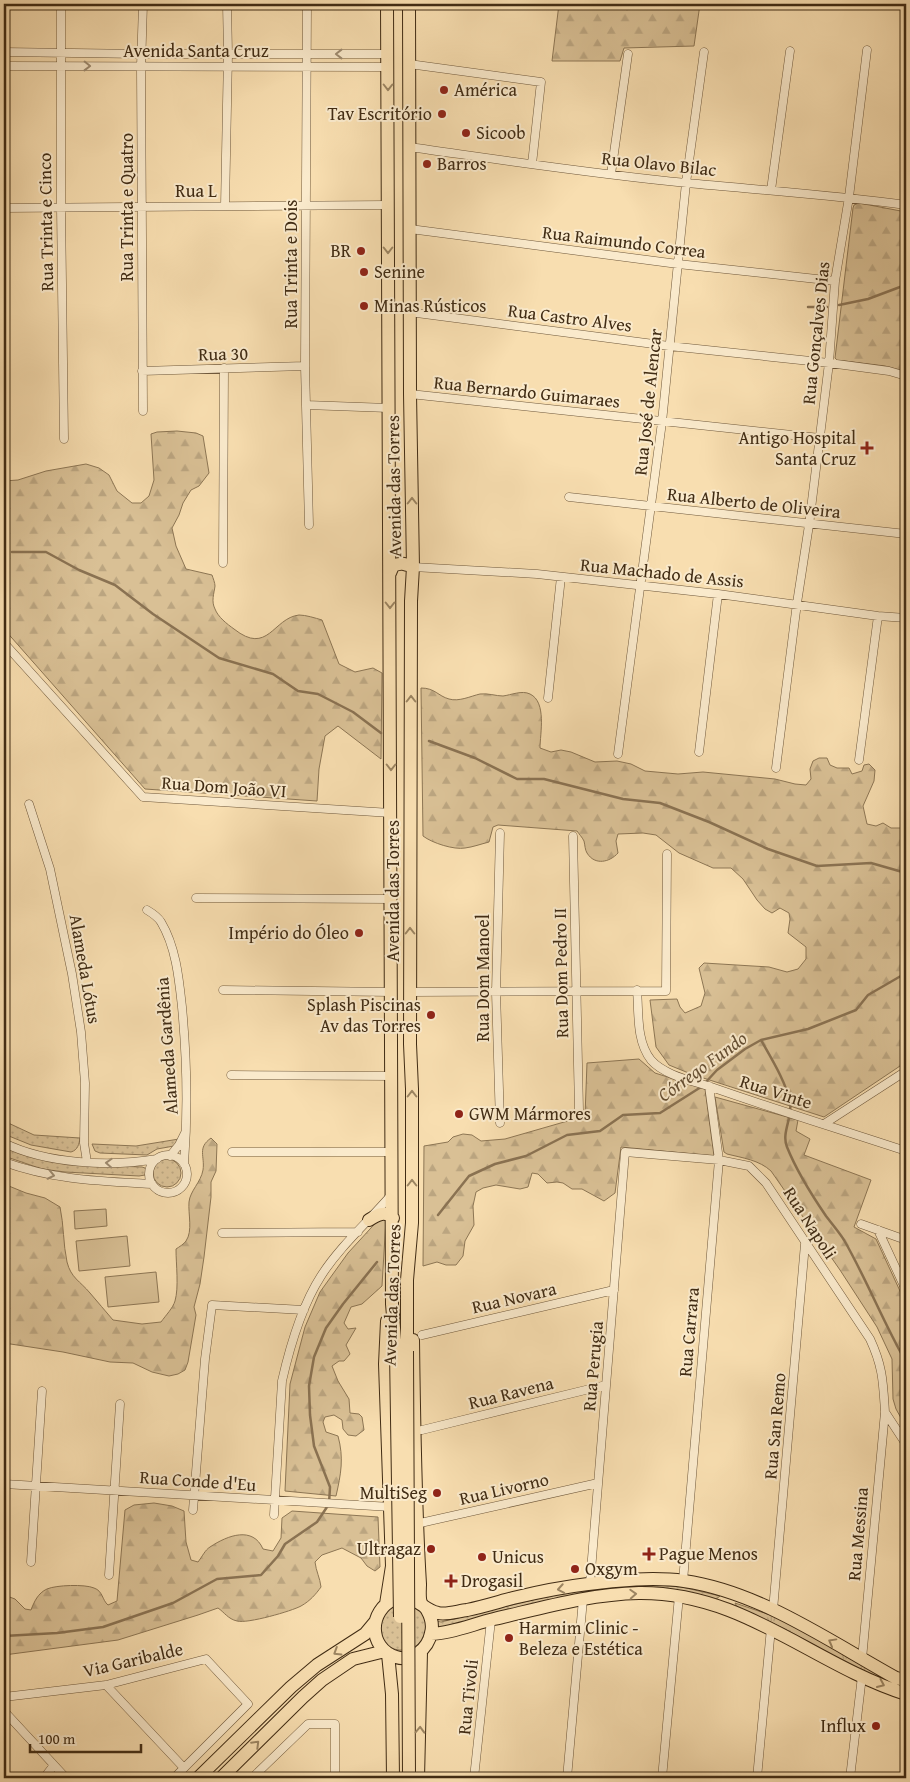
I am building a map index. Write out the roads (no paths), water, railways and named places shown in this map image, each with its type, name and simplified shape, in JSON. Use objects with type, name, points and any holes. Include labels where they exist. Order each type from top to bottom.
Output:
[{"type":"main road","name":"Avenida das Torres","points":[[387,4],[392,1304],[401,1351],[409,1778]]},
{"type":"main road","name":"Avenida das Torres","points":[[402,1778],[401,1351],[412,1223],[410,992],[411,601],[413,567],[409,312],[409,4]]},
{"type":"main road","points":[[387,21],[396,15],[401,16],[409,32]]},
{"type":"main road","points":[[390,503],[391,523],[397,532],[407,532],[412,527]]},
{"type":"main road","points":[[390,573],[393,566],[397,564],[404,563],[413,567]]},
{"type":"main road","points":[[392,1020],[394,1044],[397,1052],[403,1054],[410,1044]]},
{"type":"main road","points":[[369,1220],[384,1214],[390,1215],[393,1218]]},
{"type":"main road","points":[[412,1223],[416,1524],[421,1603],[430,1616],[426,1643],[418,1778]]},
{"type":"main road","points":[[198,1778],[317,1665],[365,1634],[383,1607],[392,1566],[385,1339],[392,1304]]},
{"type":"main road","points":[[383,1607],[400,1598],[407,1598],[421,1603],[437,1613],[451,1612],[472,1609],[536,1593],[590,1584],[636,1580],[683,1581],[725,1591],[774,1610],[896,1678],[906,1680]]},
{"type":"main road","points":[[714,1604],[724,1600],[725,1591]]},
{"type":"main road","points":[[374,1622],[376,1640],[387,1652],[396,1657],[405,1658],[414,1656],[426,1643],[459,1630],[491,1620],[583,1599],[604,1595],[640,1593],[679,1596],[732,1610],[771,1628],[862,1676],[906,1694]]},
{"type":"main road","points":[[732,1610],[733,1603],[741,1598]]},
{"type":"main road","points":[[221,1778],[302,1697],[322,1680],[353,1659],[387,1652]]},
{"type":"main road","points":[[387,1652],[392,1694],[393,1778]]},
{"type":"street","name":"Rua Trinta e Cinco","points":[[62,4],[60,66],[64,439]]},
{"type":"street","name":"Rua Trinta e Quatro","points":[[143,4],[141,67],[143,410]]},
{"type":"street","points":[[225,206],[228,66],[227,4]]},
{"type":"street","name":"Rua Trinta e Dois","points":[[306,4],[306,404],[309,525]]},
{"type":"street","name":"Rua Gonçalves Dias","points":[[776,768],[820,438],[829,363],[835,281],[849,197],[867,50]]},
{"type":"street","points":[[771,190],[790,51]]},
{"type":"street","name":"Avenida Santa Cruz","points":[[4,52],[388,54]]},
{"type":"street","name":"Rua José de Alencar","points":[[618,754],[662,422],[686,182],[704,52]]},
{"type":"street","points":[[611,174],[628,54]]},
{"type":"street","points":[[409,64],[541,82],[532,164]]},
{"type":"street","name":"Avenida Santa Cruz","points":[[4,66],[388,67]]},
{"type":"street","name":"Rua Olavo Bilac","points":[[409,147],[611,174],[849,197],[906,206]]},
{"type":"street","name":"Rua L","points":[[4,208],[388,205]]},
{"type":"street","name":"Rua Raimundo Correa","points":[[410,229],[678,264],[835,281]]},
{"type":"street","name":"Rua Castro Alves","points":[[409,312],[670,346],[829,363],[889,371],[906,376]]},
{"type":"street","name":"Rua 30","points":[[142,371],[306,366]]},
{"type":"street","points":[[223,563],[224,368]]},
{"type":"street","name":"Rua Bernardo Guimaraes","points":[[410,394],[820,438]]},
{"type":"street","points":[[306,404],[389,408]]},
{"type":"street","name":"Rua Alberto de Oliveira","points":[[569,497],[809,525],[906,534]]},
{"type":"street","name":"Rua Machado de Assis","points":[[413,567],[561,577],[718,594],[878,616],[906,618]]},
{"type":"street","points":[[548,698],[561,577]]},
{"type":"street","points":[[699,752],[718,594]]},
{"type":"street","points":[[859,760],[878,616]]},
{"type":"street","name":"Rua Dom João VI","points":[[4,643],[143,797],[391,813]]},
{"type":"street","name":"Alameda Lótus","points":[[29,804],[50,869],[72,974],[81,1032],[85,1083],[84,1143],[87,1162]]},
{"type":"street","name":"Rua Dom Manoel","points":[[500,833],[496,992],[500,1122]]},
{"type":"street","name":"Rua Dom Pedro II","points":[[573,836],[579,1110]]},
{"type":"street","points":[[410,992],[666,991],[667,854]]},
{"type":"street","points":[[196,898],[391,899]]},
{"type":"street","name":"Alameda Gardênia","points":[[147,910],[154,914],[161,922],[175,959],[180,984],[187,1129],[184,1164]]},
{"type":"street","points":[[223,990],[392,992]]},
{"type":"street","name":"Rua Vinte","points":[[637,990],[640,1036],[644,1048],[652,1060],[659,1066],[692,1081],[906,1151]]},
{"type":"street","points":[[824,1124],[906,1073]]},
{"type":"street","points":[[231,1075],[392,1076]]},
{"type":"street","name":"Rua Carrara","points":[[683,1581],[719,1160],[708,1086]]},
{"type":"street","name":"Alameda Gardênia","points":[[170,1156],[179,1145],[187,1129]]},
{"type":"street","points":[[4,1143],[33,1154],[87,1162],[135,1163],[170,1156],[175,1157],[184,1164],[187,1175],[183,1186],[169,1193],[158,1190],[152,1184],[149,1176],[151,1166],[157,1159]]},
{"type":"street","name":"Alameda Lótus","points":[[75,1161],[84,1143]]},
{"type":"street","points":[[232,1152],[392,1152]]},
{"type":"street","name":"Rua Napoli","points":[[625,1152],[719,1160],[749,1166],[766,1183],[870,1340],[880,1359],[885,1412]]},
{"type":"street","name":"Rua Perugia","points":[[590,1584],[625,1152]]},
{"type":"street","points":[[4,1162],[51,1176],[82,1180],[152,1184]]},
{"type":"street","points":[[274,1515],[282,1381],[304,1310],[321,1277],[392,1193]]},
{"type":"street","points":[[861,1224],[906,1240]]},
{"type":"street","points":[[878,1230],[906,1290]]},
{"type":"street","points":[[222,1233],[358,1232]]},
{"type":"street","name":"Rua San Remo","points":[[774,1610],[805,1244]]},
{"type":"street","name":"Rua Novara","points":[[422,1336],[614,1290]]},
{"type":"street","points":[[193,1510],[212,1306],[304,1310]]},
{"type":"street","name":"Rua Ravena","points":[[422,1430],[606,1385]]},
{"type":"street","points":[[31,1562],[42,1391]]},
{"type":"street","points":[[109,1575],[120,1404]]},
{"type":"street","points":[[885,1412],[906,1444]]},
{"type":"street","name":"Rua Messina","points":[[862,1659],[885,1412]]},
{"type":"street","name":"Rua Livorno","points":[[416,1524],[598,1483]]},
{"type":"street","name":"Rua Conde d'Eu","points":[[4,1484],[391,1508]]},
{"type":"street","points":[[662,1778],[679,1596]]},
{"type":"street","points":[[567,1778],[583,1599]]},
{"type":"street","name":"Rua Tivoli","points":[[474,1778],[491,1620]]},
{"type":"street","points":[[757,1778],[771,1628]]},
{"type":"street","name":"Via Garibalde","points":[[4,1697],[106,1685],[206,1659],[248,1704],[184,1768]]},
{"type":"street","points":[[850,1778],[862,1676]]},
{"type":"street","points":[[106,1685],[184,1768],[174,1778]]},
{"type":"street","points":[[4,1711],[66,1778]]},
{"type":"street","points":[[252,1778],[308,1724],[335,1724],[335,1778]]},
{"type":"street","points":[[44,1778],[54,1765]]},
{"type":"waterway","points":[[627,4],[627,9]]},
{"type":"waterway","points":[[839,305],[868,299],[906,286]]},
{"type":"waterway","points":[[808,307],[827,307]]},
{"type":"waterway","points":[[12,552],[46,552],[79,570],[115,585],[153,614],[219,658],[273,674],[298,691],[318,694],[353,712],[381,733]]},
{"type":"waterway","points":[[429,741],[475,758],[517,779],[544,779],[623,799],[660,803],[709,822],[768,849],[817,866],[871,863],[906,873]]},
{"type":"waterway","name":"Córrego Fundo","points":[[705,1083],[717,1070],[745,1049],[761,1040],[808,1029],[856,1010],[868,995],[906,973]]},
{"type":"waterway","points":[[761,1040],[774,1062],[788,1094],[790,1113],[785,1136],[791,1156],[815,1199],[844,1240],[906,1362]]},
{"type":"waterway","name":"Córrego Fundo","points":[[438,1215],[469,1176],[495,1164],[526,1156],[567,1135],[600,1131],[623,1115],[660,1113],[701,1087]]},
{"type":"waterway","name":"Córrego Fundo","points":[[4,1636],[57,1633],[103,1627],[173,1603],[217,1579],[261,1575],[278,1556],[285,1544],[317,1522],[329,1504],[330,1487],[314,1446],[310,1415],[309,1386],[314,1357],[326,1328],[377,1262]]},
{"type":"place","name":"América","points":[[444,90]]},
{"type":"place","name":"Tav Escritório","points":[[442,114]]},
{"type":"place","name":"Sicoob","points":[[466,133]]},
{"type":"place","name":"Barros","points":[[427,164]]},
{"type":"place","name":"BR","points":[[361,251]]},
{"type":"place","name":"Senine","points":[[364,272]]},
{"type":"place","name":"Minas Rústicos","points":[[364,306]]},
{"type":"place","name":"Antigo Hospital Santa Cruz","points":[[867,448]]},
{"type":"place","name":"Império do Óleo","points":[[359,933]]},
{"type":"place","name":"Splash Piscinas Av das Torres","points":[[431,1015]]},
{"type":"place","name":"GWM Mármores","points":[[459,1114]]},
{"type":"place","name":"MultiSeg","points":[[437,1493]]},
{"type":"place","name":"Ultragaz","points":[[431,1549]]},
{"type":"place","name":"Pague Menos","points":[[649,1554]]},
{"type":"place","name":"Unicus","points":[[482,1557]]},
{"type":"place","name":"Oxgym","points":[[575,1569]]},
{"type":"place","name":"Drogasil","points":[[451,1581]]},
{"type":"place","name":"Harmim Clinic - Beleza e Estética","points":[[509,1638]]},
{"type":"place","name":"Influx","points":[[876,1726]]}]
